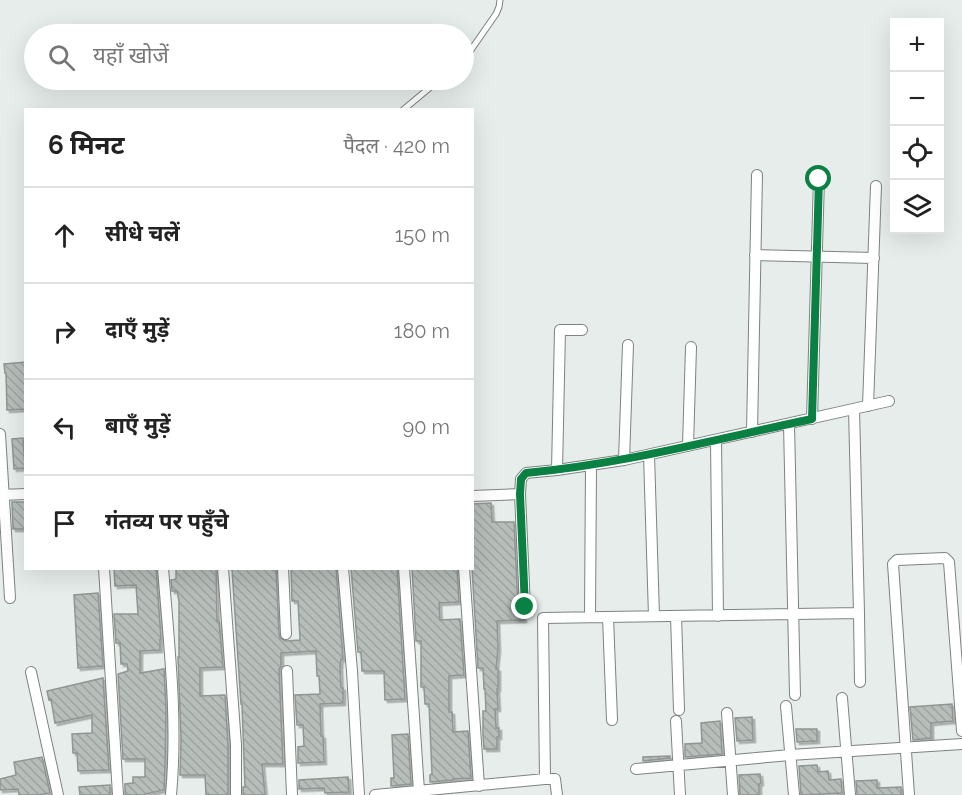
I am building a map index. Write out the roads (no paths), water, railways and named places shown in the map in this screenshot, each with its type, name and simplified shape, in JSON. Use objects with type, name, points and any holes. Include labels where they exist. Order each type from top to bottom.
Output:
[{"type":"street","points":[[752,432],[756,175]]},
{"type":"street","points":[[812,419],[819,179]]},
{"type":"street","points":[[868,406],[876,186]]},
{"type":"street","points":[[755,255],[874,258]]},
{"type":"street","points":[[556,471],[560,330],[582,330]]},
{"type":"street","points":[[624,460],[628,345]]},
{"type":"street","points":[[688,446],[691,348]]},
{"type":"street","points":[[525,607],[520,494],[521,479],[526,473],[556,471],[624,460],[890,401]]},
{"type":"street","points":[[854,409],[860,682]]},
{"type":"street","points":[[789,424],[795,695]]},
{"type":"street","points":[[0,434],[5,598]]},
{"type":"street","points":[[716,440],[718,615]]},
{"type":"street","points":[[649,455],[654,616]]},
{"type":"street","points":[[590,617],[591,466]]},
{"type":"street","points":[[2,495],[24,494]]},
{"type":"street","points":[[474,496],[520,494]]},
{"type":"street","points":[[909,795],[893,564],[897,560],[945,558],[949,562],[962,731]]},
{"type":"street","points":[[104,570],[118,795]]},
{"type":"street","points":[[163,570],[172,680],[174,768],[171,795]]},
{"type":"street","points":[[223,570],[236,745],[236,795]]},
{"type":"street","points":[[283,570],[286,634]]},
{"type":"street","points":[[343,570],[359,795]]},
{"type":"street","points":[[404,570],[419,791]]},
{"type":"street","points":[[464,570],[479,786]]},
{"type":"street","points":[[544,779],[543,618],[859,613]]},
{"type":"street","points":[[676,616],[680,795]]},
{"type":"street","points":[[608,617],[612,720]]},
{"type":"street","points":[[286,671],[292,795]]},
{"type":"street","points":[[31,672],[58,795]]},
{"type":"street","points":[[842,698],[850,795]]},
{"type":"street","points":[[786,706],[794,795]]},
{"type":"street","points":[[728,713],[733,795]]},
{"type":"street","points":[[636,769],[790,755],[962,744]]},
{"type":"street","points":[[375,795],[419,791],[434,793],[479,786],[497,790],[544,779],[555,779],[557,795]]},
{"type":"lane","points":[[474,46],[496,14],[500,0]]},
{"type":"lane","points":[[405,108],[427,90]]}]
